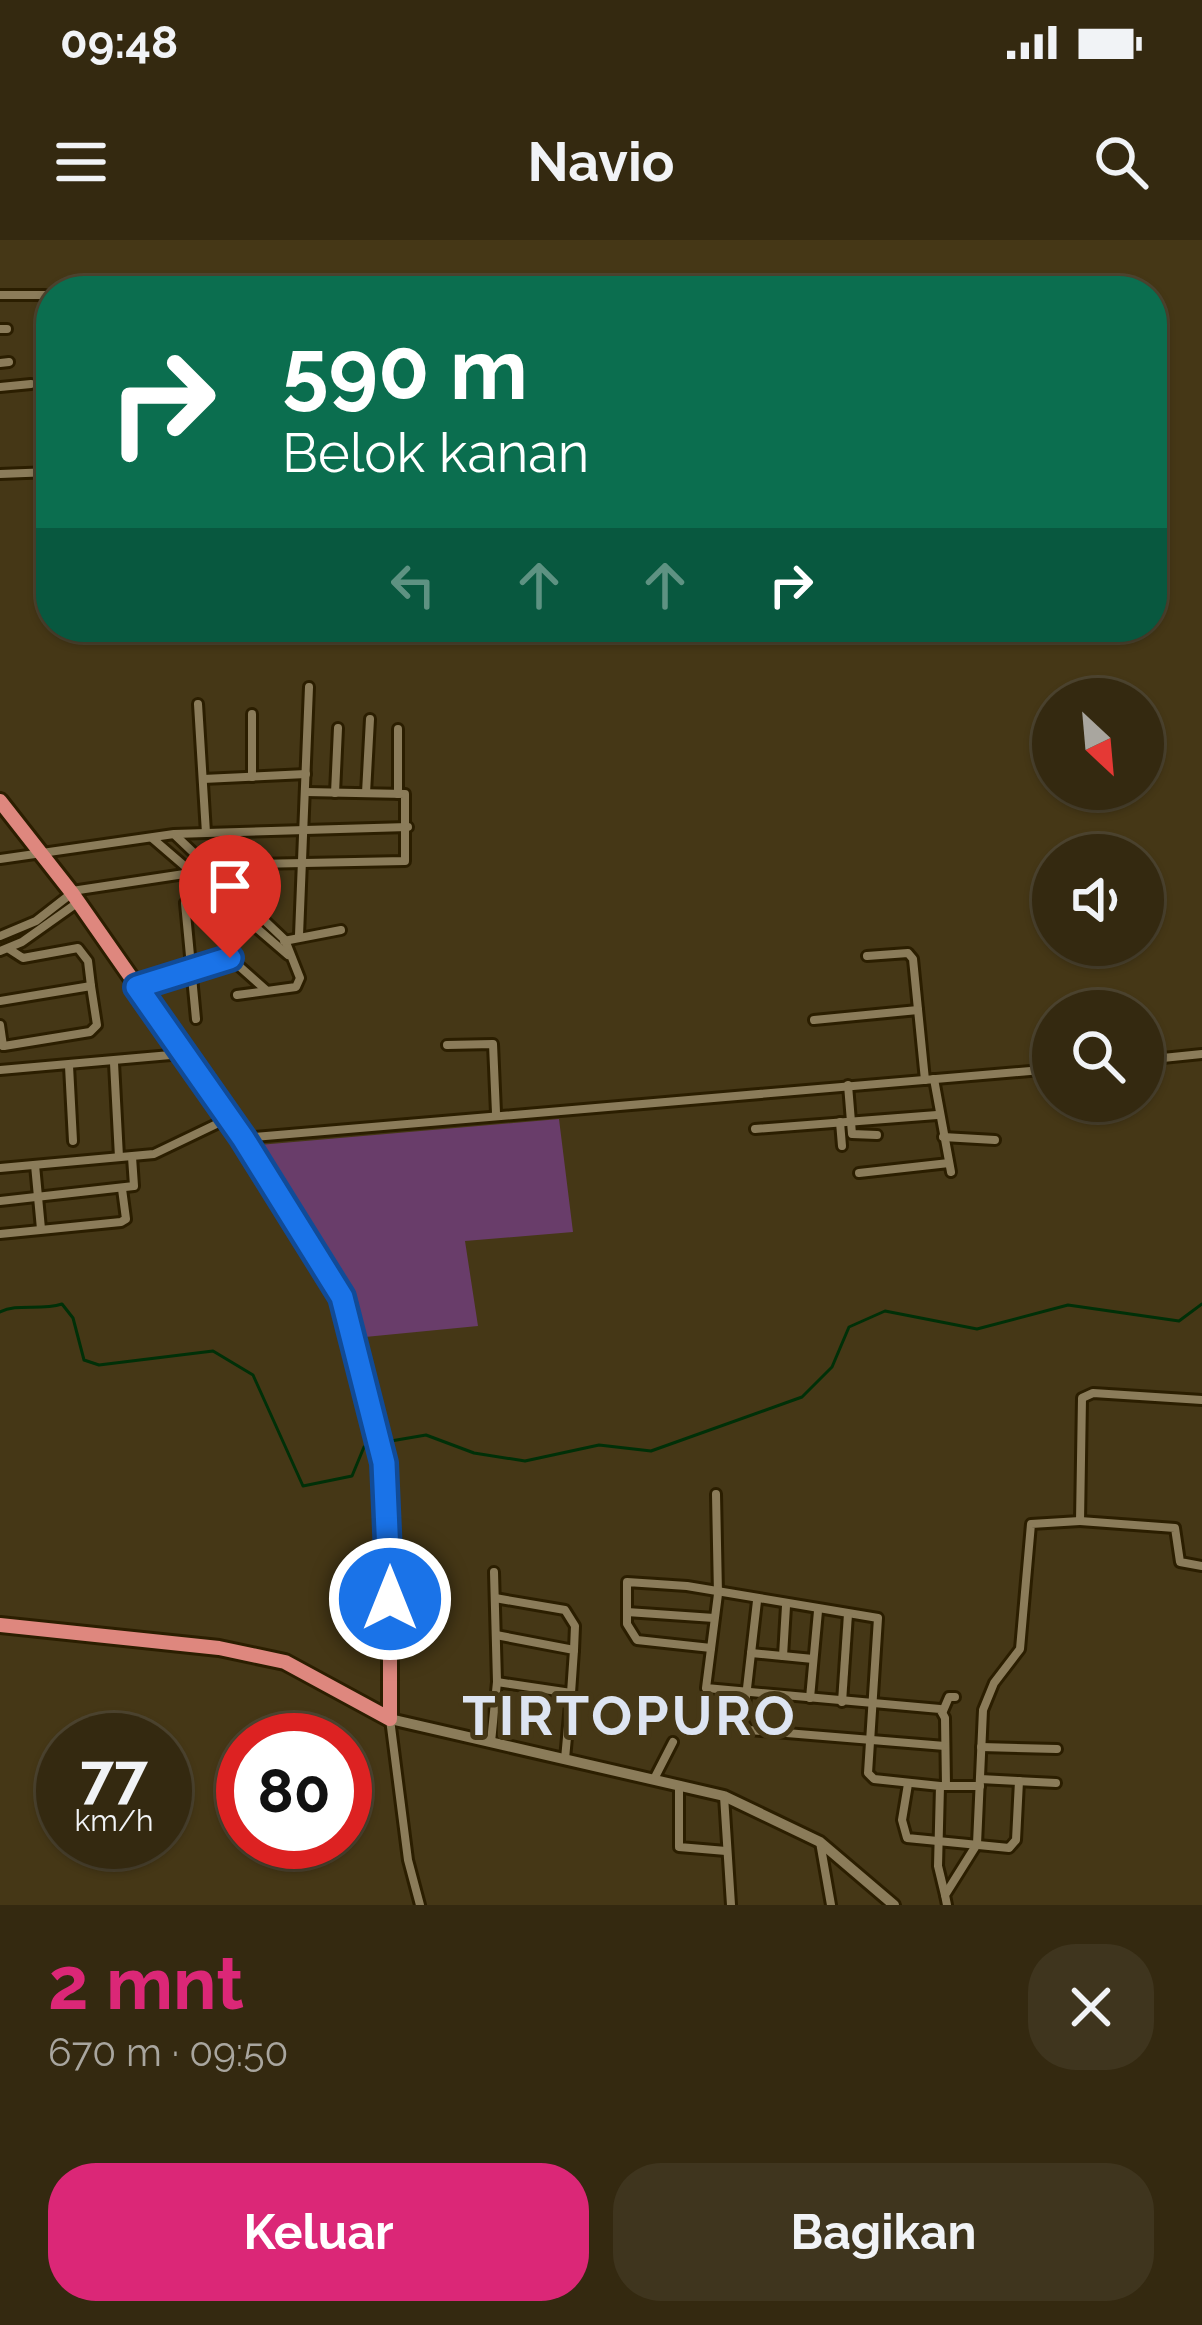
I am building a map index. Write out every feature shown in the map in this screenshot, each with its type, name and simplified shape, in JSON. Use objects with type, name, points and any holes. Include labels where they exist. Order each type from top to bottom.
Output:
[{"type":"highway","points":[[0,801],[74,896],[243,1138],[342,1297],[380,1447],[390,1519],[390,1719],[285,1662],[219,1648],[0,1625]]},
{"type":"street","points":[[0,295],[36,295]]},
{"type":"street","points":[[0,387],[31,384]]},
{"type":"street","points":[[0,474],[36,473]]},
{"type":"street","points":[[299,934],[309,686]]},
{"type":"street","points":[[199,704],[206,833]]},
{"type":"street","points":[[252,714],[252,777]]},
{"type":"street","points":[[366,794],[370,719]]},
{"type":"street","points":[[335,793],[338,728]]},
{"type":"street","points":[[398,729],[398,794]]},
{"type":"street","points":[[203,779],[306,774]]},
{"type":"street","points":[[4,950],[74,896],[191,873],[206,865],[402,863],[407,796],[306,792]]},
{"type":"street","points":[[0,859],[174,834],[407,826]]},
{"type":"street","points":[[174,834],[285,940],[301,984],[237,995]]},
{"type":"street","points":[[152,838],[290,956]]},
{"type":"street","points":[[184,903],[196,1019]]},
{"type":"street","points":[[230,908],[230,958],[267,991]]},
{"type":"street","points":[[0,936],[38,925]]},
{"type":"street","points":[[276,948],[299,934],[341,930]]},
{"type":"street","points":[[0,1025],[2,1046],[95,1030],[88,961],[78,949],[23,958],[4,950]]},
{"type":"street","points":[[860,1173],[950,1167],[929,1079],[912,956],[867,956]]},
{"type":"street","points":[[137,987],[230,958]]},
{"type":"street","points":[[0,1001],[91,986]]},
{"type":"street","points":[[814,1020],[918,1010]]},
{"type":"street","points":[[447,1045],[493,1043],[496,1113]]},
{"type":"street","points":[[0,1070],[184,1053]]},
{"type":"street","points":[[1164,1058],[1202,1054]]},
{"type":"street","points":[[114,1063],[119,1157]]},
{"type":"street","points":[[69,1066],[74,1141]]},
{"type":"street","points":[[243,1138],[1032,1071]]},
{"type":"street","points":[[842,1146],[848,1085]]},
{"type":"street","points":[[755,1129],[938,1115]]},
{"type":"street","points":[[0,1168],[154,1154],[182,1136],[227,1119]]},
{"type":"street","points":[[845,1121],[854,1136],[877,1135]]},
{"type":"street","points":[[943,1137],[995,1140]]},
{"type":"street","points":[[0,1201],[137,1184],[132,1157]]},
{"type":"street","points":[[35,1165],[41,1229]]},
{"type":"street","points":[[0,1234],[121,1222],[126,1219],[122,1189]]},
{"type":"street","points":[[1080,1522],[1083,1395],[1202,1400]]},
{"type":"street","points":[[716,1493],[718,1594],[706,1688],[943,1712]]},
{"type":"street","points":[[946,1900],[977,1844],[983,1710],[990,1689],[1020,1649],[1030,1524],[1175,1528],[1180,1562],[1202,1565]]},
{"type":"street","points":[[491,1742],[497,1682],[494,1572]]},
{"type":"street","points":[[711,1648],[643,1643],[629,1630],[625,1585],[632,1579],[818,1611],[873,1615],[880,1622],[868,1776],[943,1786],[1056,1783]]},
{"type":"street","points":[[494,1598],[565,1610],[575,1626],[565,1759]]},
{"type":"street","points":[[757,1601],[743,1723],[749,1730],[945,1746]]},
{"type":"street","points":[[784,1656],[786,1606]]},
{"type":"street","points":[[810,1698],[818,1611]]},
{"type":"street","points":[[627,1612],[714,1618]]},
{"type":"street","points":[[842,1702],[848,1614]]},
{"type":"street","points":[[496,1635],[574,1650]]},
{"type":"street","points":[[751,1653],[813,1659]]},
{"type":"street","points":[[497,1682],[571,1693]]},
{"type":"street","points":[[946,1900],[940,1839],[943,1712],[949,1697],[955,1697]]},
{"type":"street","points":[[420,1905],[408,1860],[390,1719],[724,1796],[820,1842],[894,1905]]},
{"type":"street","points":[[654,1779],[673,1742]]},
{"type":"street","points":[[981,1747],[1057,1749]]},
{"type":"street","points":[[908,1784],[902,1832],[907,1838],[1015,1844],[1019,1781]]},
{"type":"street","points":[[679,1785],[679,1847],[725,1851]]},
{"type":"street","points":[[724,1796],[731,1905]]},
{"type":"street","points":[[820,1842],[831,1905]]},
{"type":"shaded area","points":[[559,1119],[573,1232],[465,1241],[478,1326],[365,1337],[354,1293],[259,1145]]},
{"type":"waterway","points":[[0,1312],[62,1304],[73,1318],[84,1360],[99,1365],[213,1351],[253,1375],[303,1486],[352,1476],[364,1447],[376,1444]]},
{"type":"waterway","points":[[385,1442],[426,1435],[474,1453],[525,1461],[599,1445],[651,1451],[802,1397],[832,1367],[849,1327],[885,1311],[977,1329],[1068,1305],[1179,1321],[1202,1304]]},
{"type":"district","name":"TIRTOPURO","points":[[630,1716]]},
{"type":"route","points":[[230,958],[137,987],[243,1138],[342,1297],[384,1463],[390,1599]]}]
